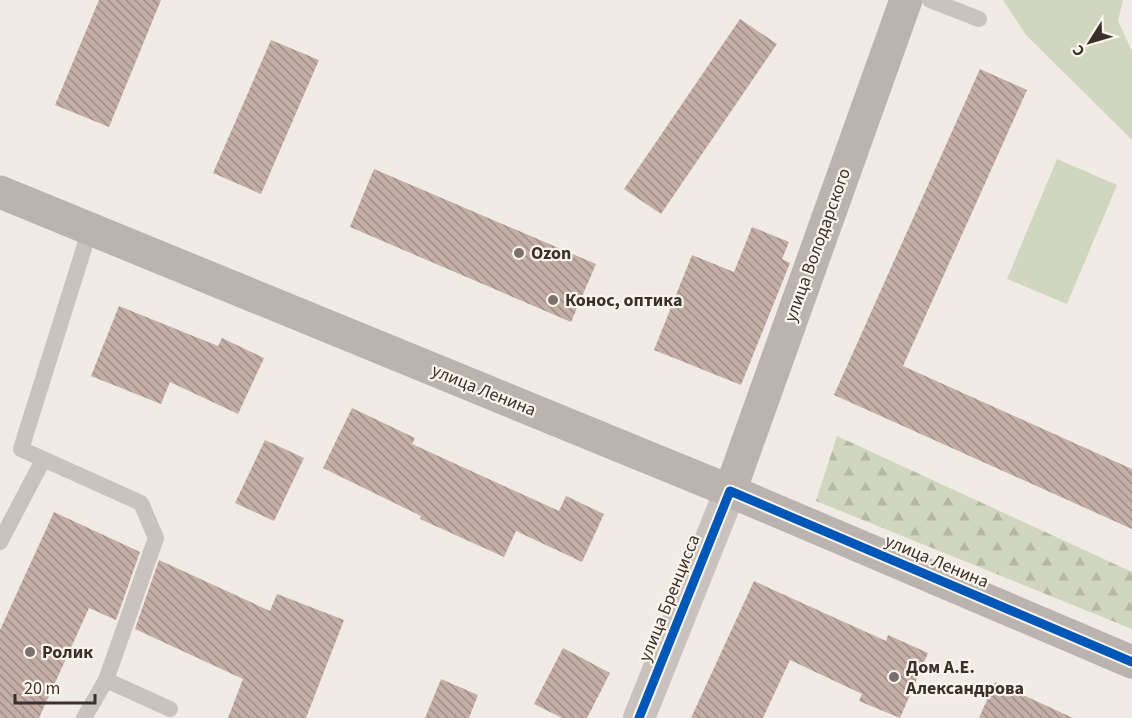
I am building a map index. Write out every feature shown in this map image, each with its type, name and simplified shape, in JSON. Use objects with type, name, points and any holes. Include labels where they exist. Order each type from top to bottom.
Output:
[{"type":"main road","name":"улица Володарского","points":[[730,491],[906,0]]},
{"type":"main road","name":"улица Ленина","points":[[0,192],[730,491],[1132,662]]},
{"type":"street","name":"улица Бренцисса","points":[[639,718],[730,491]]},
{"type":"lane","points":[[930,0],[979,19]]},
{"type":"lane","points":[[84,718],[106,680],[156,538],[141,503],[21,449],[90,229]]},
{"type":"lane","points":[[0,542],[43,460]]},
{"type":"lane","points":[[106,680],[170,709]]},
{"type":"green space","points":[[1003,0],[1123,0],[1118,21],[1132,51],[1132,140],[1026,35]]},
{"type":"green space","points":[[1057,159],[1117,185],[1067,304],[1007,279]]},
{"type":"green space","points":[[837,436],[1132,572],[1132,629],[816,501]]},
{"type":"building","points":[[99,0],[161,0],[109,127],[55,105]]},
{"type":"building","points":[[740,19],[777,44],[661,214],[624,189]]},
{"type":"building","points":[[271,40],[319,60],[261,194],[213,173]]},
{"type":"building","points":[[980,69],[1027,90],[903,366],[1132,469],[1132,529],[834,395]]},
{"type":"building","points":[[374,169],[596,264],[571,322],[350,227]]},
{"type":"building","points":[[752,227],[789,242],[782,259],[790,263],[741,385],[654,350],[692,255],[734,272]]},
{"type":"building","points":[[119,306],[218,346],[222,338],[264,358],[238,414],[170,382],[161,404],[91,376]]},
{"type":"building","points":[[352,408],[415,438],[412,444],[559,511],[566,496],[604,514],[582,562],[516,531],[504,557],[420,519],[421,516],[323,468]]},
{"type":"building","points":[[265,440],[304,458],[274,521],[235,503]]},
{"type":"building","points":[[54,512],[140,552],[116,620],[89,608],[39,718],[0,718],[0,630]]},
{"type":"building","points":[[159,560],[270,611],[277,594],[344,620],[306,718],[228,718],[243,679],[135,629]]},
{"type":"building","points":[[754,581],[886,641],[888,635],[928,653],[900,718],[859,701],[862,694],[790,660],[763,718],[691,718]]},
{"type":"building","points":[[563,648],[610,673],[587,718],[562,718],[534,704]]},
{"type":"building","points":[[441,679],[478,695],[469,718],[425,718]]},
{"type":"building","points":[[995,682],[1073,718],[979,718]]},
{"type":"cycle path","points":[[639,718],[730,491],[1132,662]]},
{"type":"place","name":"Ozon","points":[[519,253]]},
{"type":"place","name":"Конос, оптика","points":[[553,300]]},
{"type":"place","name":"Ролик","points":[[30,652]]},
{"type":"place","name":"Дом А.Е. Александрова","points":[[894,677]]}]
